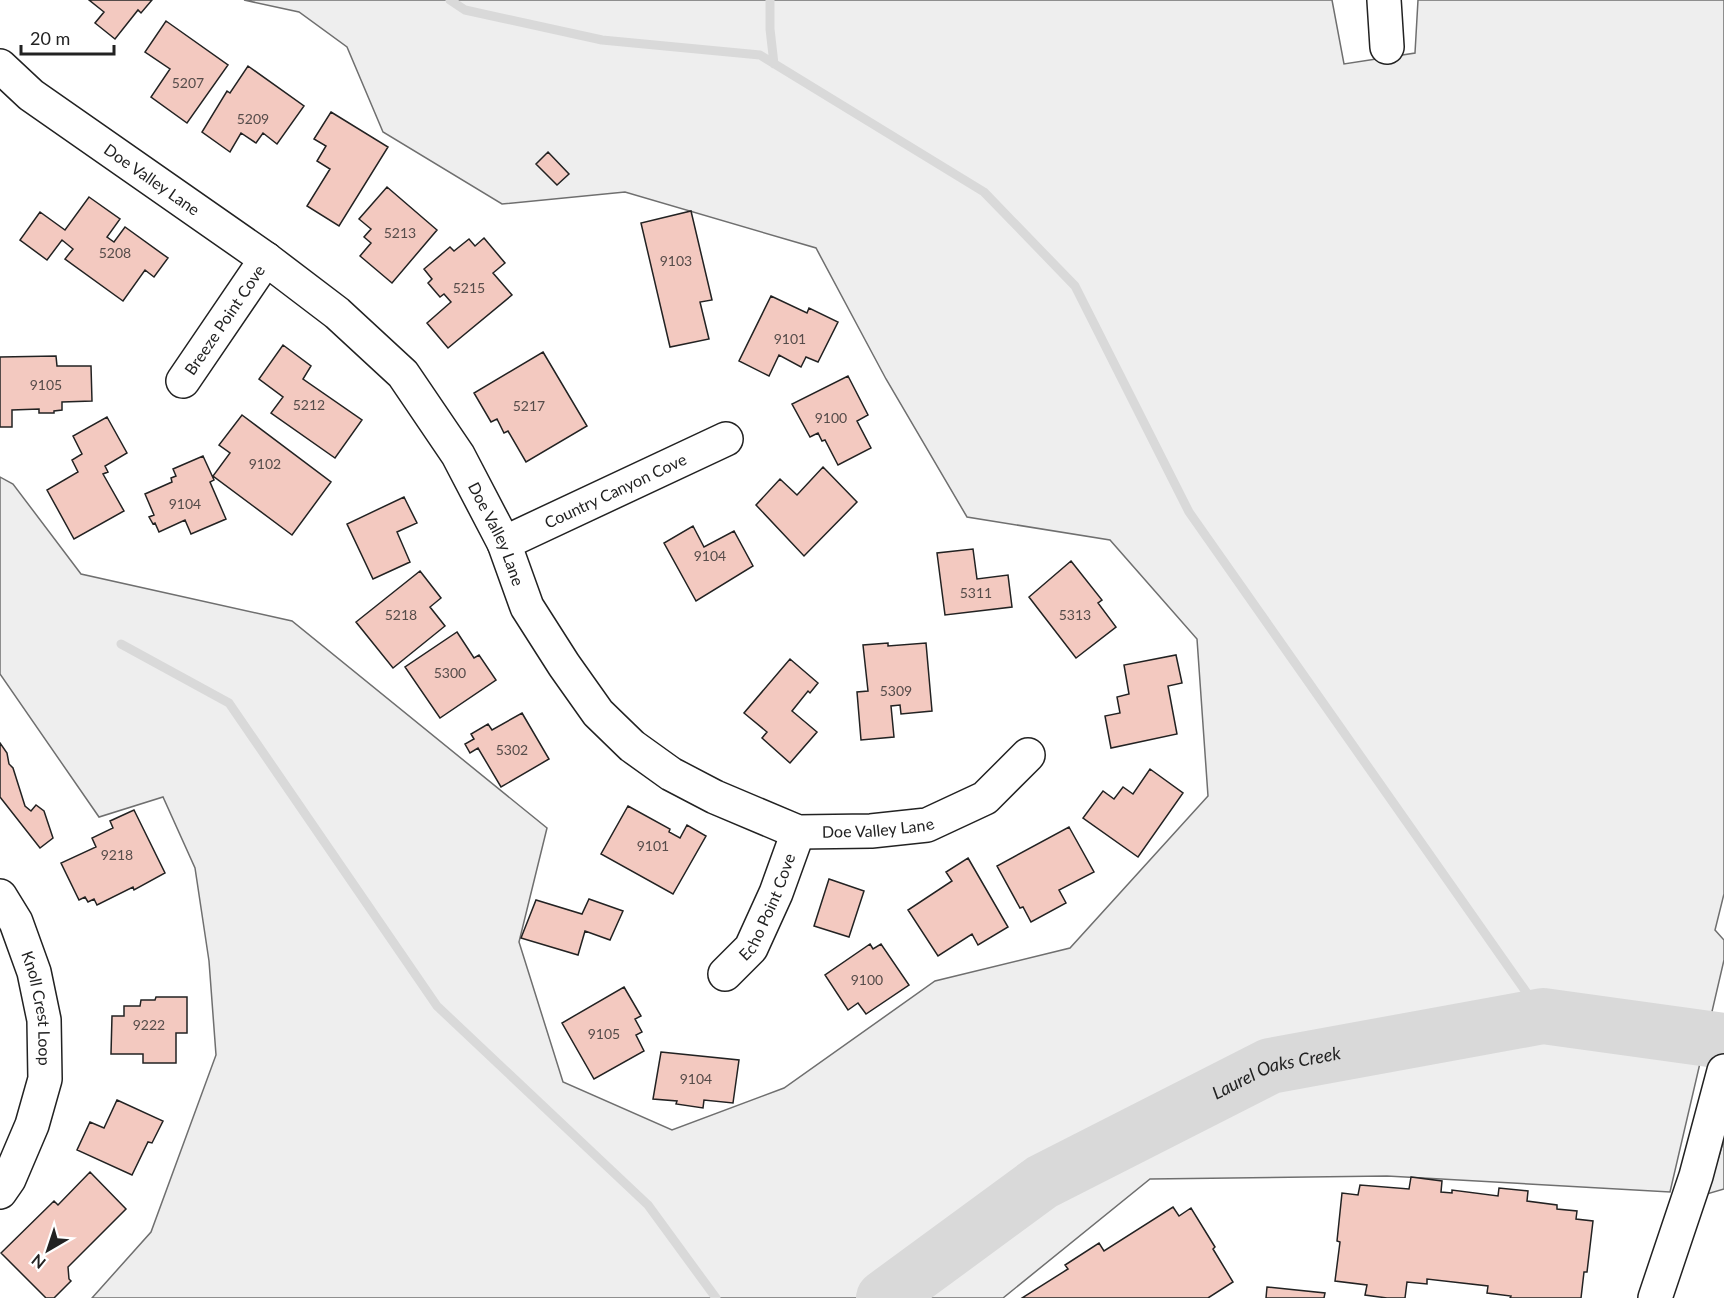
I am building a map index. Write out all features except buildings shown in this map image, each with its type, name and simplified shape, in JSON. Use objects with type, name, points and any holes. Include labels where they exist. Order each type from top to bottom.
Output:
[{"type":"street","points":[[1383,0],[1388,47]]},
{"type":"street","name":"Doe Valley Lane","points":[[0,66],[32,95],[266,259],[337,313],[403,374],[458,455],[504,543],[527,607],[564,665],[598,713],[632,746],[671,774],[715,797],[798,832],[871,831],[927,825],[985,798],[1028,755]]},
{"type":"street","name":"Breeze Point Cove","points":[[183,381],[266,259]]},
{"type":"street","name":"Country Canyon Cove","points":[[504,543],[726,439]]},
{"type":"street","name":"Echo Point Cove","points":[[725,974],[751,948],[776,892],[798,832]]},
{"type":"street","name":"Knoll Crest Loop","points":[[0,896],[16,922],[34,972],[44,1020],[45,1079],[32,1125],[9,1179],[0,1192]]},
{"type":"street","points":[[1655,1298],[1696,1176],[1724,1071]]},
{"type":"shaded area","points":[[244,0],[1332,0],[1344,64],[1415,53],[1418,0],[1724,0],[1724,894],[1715,930],[1724,940],[1724,960],[1670,1192],[1387,1176],[1150,1179],[1003,1298],[92,1298],[151,1232],[216,1055],[209,961],[195,868],[163,797],[99,817],[0,674],[0,477],[13,484],[81,574],[292,621],[547,828],[519,942],[563,1082],[672,1130],[784,1088],[935,981],[1070,948],[1208,796],[1197,639],[1110,540],[967,517],[886,379],[816,248],[625,192],[502,204],[383,132],[347,47],[299,12]]},
{"type":"shaded area","points":[[1724,1140],[1724,1189],[1707,1194]]},
{"type":"waterway","points":[[450,0],[465,10],[602,40],[760,55],[984,192],[1075,286],[1189,512],[1543,1016]]},
{"type":"waterway","points":[[770,0],[770,29],[774,64]]},
{"type":"waterway","points":[[121,644],[229,703],[437,1006],[648,1205],[716,1298]]},
{"type":"waterway","name":"Laurel Oaks Creek","points":[[884,1298],[1042,1182],[1270,1066],[1543,1016],[1724,1041]]}]
